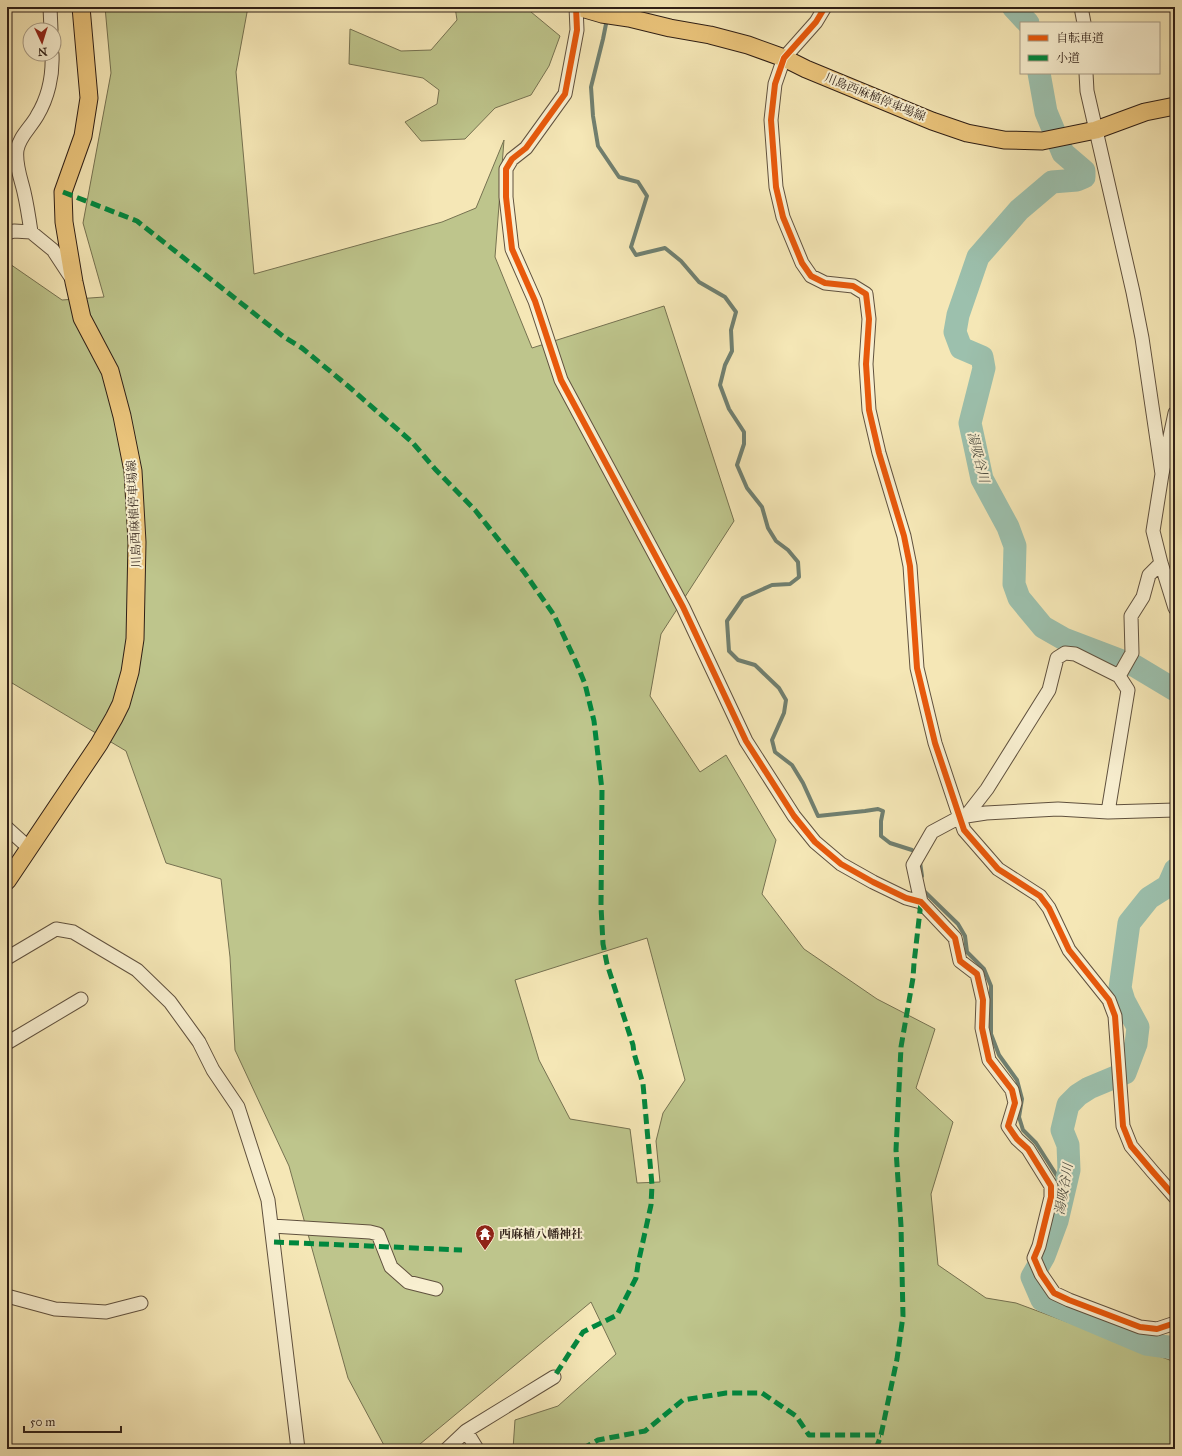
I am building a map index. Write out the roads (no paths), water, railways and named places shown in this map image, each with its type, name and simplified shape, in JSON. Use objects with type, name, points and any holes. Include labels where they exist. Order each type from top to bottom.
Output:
[{"type":"main road","name":"川島西麻植停車場線","points":[[7,881],[99,744],[114,718],[121,704],[128,678],[135,639],[137,542],[133,471],[122,416],[110,371],[82,318],[74,282],[64,222],[63,192],[83,136],[89,98],[81,7]]},
{"type":"main road","name":"川島西麻植停車場線","points":[[577,7],[608,15],[710,35],[748,45],[784,58],[806,69],[932,121],[967,132],[1004,140],[1042,141],[1096,130],[1145,112],[1175,106]]},
{"type":"street","points":[[50,7],[51,22]]},
{"type":"street","points":[[577,7],[577,30],[565,94],[526,148],[512,159],[506,169],[506,197],[512,249],[535,301],[561,380],[683,607],[746,741],[794,816],[815,842],[841,864],[906,898],[921,902]]},
{"type":"street","points":[[825,7],[816,22],[784,58],[775,84],[771,120],[776,187],[783,217],[802,263],[811,276],[825,283],[853,286],[866,294],[869,319],[866,364],[869,410],[879,453],[904,536],[910,566],[917,668],[935,743],[963,816],[964,830],[998,869],[1040,896],[1049,908],[1069,950],[1109,1000],[1115,1016],[1123,1126],[1131,1146],[1175,1197]]},
{"type":"street","points":[[1081,7],[1084,22]]},
{"type":"street","points":[[31,232],[17,161],[17,149],[20,140],[38,115],[46,97],[52,62]]},
{"type":"street","points":[[1086,74],[1087,91],[1133,292],[1142,338],[1162,474]]},
{"type":"street","points":[[7,233],[31,232],[53,250],[74,282]]},
{"type":"street","points":[[1175,413],[1162,474],[1153,531],[1161,563],[1175,606]]},
{"type":"street","points":[[1120,673],[1132,653],[1131,616],[1144,597],[1150,575],[1161,563]]},
{"type":"street","points":[[1108,812],[1128,690],[1120,673],[1075,654],[1065,653],[1057,658],[1049,690],[987,789],[963,816],[932,832],[913,865],[921,902],[954,938],[960,961],[977,974],[982,1000],[982,1028],[989,1060],[1012,1090],[1015,1103],[1008,1126],[1017,1139],[1028,1149],[1050,1186],[1051,1197],[1039,1246],[1034,1258],[1041,1274],[1054,1293],[1133,1324],[1157,1329],[1175,1323]]},
{"type":"street","points":[[963,816],[1058,810],[1108,812],[1175,810]]},
{"type":"street","points":[[7,828],[29,848]]},
{"type":"street","points":[[7,958],[56,929],[72,932],[138,970],[170,1002],[199,1042],[213,1070],[238,1107],[268,1200],[298,1449]]},
{"type":"street","points":[[7,1043],[81,999]]},
{"type":"street","points":[[272,1226],[370,1232],[378,1234],[391,1267],[408,1282],[436,1289]]},
{"type":"street","points":[[7,1296],[55,1309],[106,1312],[141,1302]]},
{"type":"street","points":[[447,1449],[466,1431],[554,1377]]},
{"type":"street","points":[[466,1431],[477,1449]]},
{"type":"waterway","name":"湯吸谷川","points":[[1013,7],[1027,22]]},
{"type":"waterway","points":[[607,19],[591,87],[593,116],[598,146],[619,177],[638,182],[647,196],[631,247],[636,255],[665,248],[681,261],[699,282],[725,297],[736,312],[731,330],[732,351],[725,365],[720,385],[729,409],[744,432],[744,444],[737,465],[747,488],[762,507],[768,528],[776,541],[788,550],[798,562],[799,577],[790,584],[772,585],[743,598],[727,621],[729,651],[738,660],[755,665],[779,688],[786,700],[784,713],[772,740],[775,752],[792,765],[803,783],[818,816],[878,809],[883,811],[881,836],[890,843],[912,850]]},
{"type":"waterway","name":"湯吸谷川","points":[[1039,74],[1046,112],[1063,153],[1084,171],[1084,177],[1077,180],[1052,182],[1019,210],[978,257],[958,315],[955,332],[961,348],[982,357],[984,368],[970,423],[982,479],[1008,527],[1015,546],[1014,584],[1019,598],[1043,627],[1064,639],[1135,666],[1175,690]]},
{"type":"waterway","points":[[920,862],[922,876]]},
{"type":"waterway","name":"湯吸谷川","points":[[1175,870],[1168,886],[1149,898],[1129,923],[1120,988],[1124,1001],[1138,1027],[1136,1044],[1125,1073],[1089,1088],[1078,1095],[1068,1105],[1062,1130],[1068,1145],[1069,1170],[1057,1221],[1044,1256],[1032,1277],[1042,1300],[1146,1344],[1175,1348]]},
{"type":"waterway","points":[[923,888],[924,891],[958,924],[965,936],[967,952],[984,969],[991,986],[991,1034],[999,1055],[1017,1080],[1022,1099],[1019,1117],[1023,1130],[1036,1143],[1064,1187]]},
{"type":"place","name":"西麻植八幡神社","points":[[485,1251]]}]
